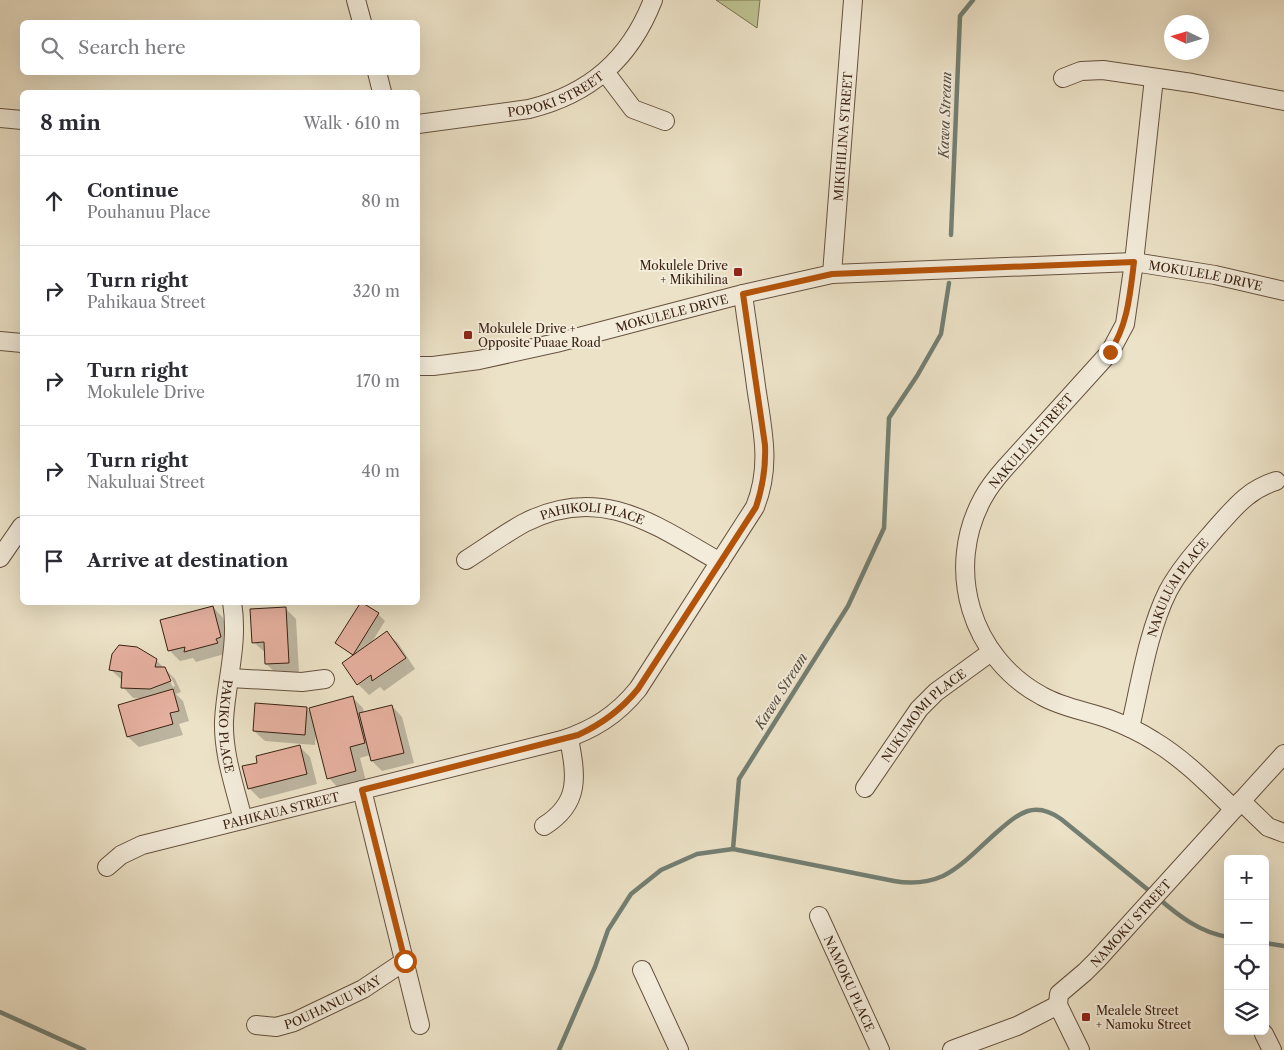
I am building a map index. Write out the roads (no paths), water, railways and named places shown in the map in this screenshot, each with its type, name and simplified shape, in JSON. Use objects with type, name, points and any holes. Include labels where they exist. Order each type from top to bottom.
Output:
[{"type":"street","points":[[356,0],[361,20]]},
{"type":"street","name":"POPOKI STREET","points":[[420,124],[529,109],[573,94],[605,72],[631,42],[653,0]]},
{"type":"street","name":"MIKIHILINA STREET","points":[[832,274],[854,0]]},
{"type":"street","points":[[1063,78],[1081,71],[1092,70],[1200,84],[1284,101]]},
{"type":"street","points":[[605,72],[633,108],[665,122]]},
{"type":"street","points":[[377,75],[381,90]]},
{"type":"street","name":"NAKULUAI STREET","points":[[1154,78],[1128,312],[1124,324],[1116,344],[993,482],[983,498],[969,532],[964,570],[966,588],[974,622],[991,652],[1014,678],[1043,697],[1059,704],[1109,719],[1153,740],[1186,763],[1237,805],[1268,827],[1284,833]]},
{"type":"street","points":[[0,118],[20,120]]},
{"type":"street","name":"MOKULELE DRIVE","points":[[420,366],[479,360],[546,345],[743,294],[832,274],[1134,262],[1215,275],[1284,291]]},
{"type":"street","name":"PAHIKAUA STREET","points":[[107,867],[121,855],[142,845],[569,738],[593,729],[629,701],[756,507],[764,475],[765,445],[743,294]]},
{"type":"street","points":[[0,341],[20,343]]},
{"type":"street","name":"NAKULUAI PLACE","points":[[1130,728],[1155,623],[1169,591],[1193,555],[1239,502],[1254,490],[1276,481]]},
{"type":"street","name":"PAHIKOLI PLACE","points":[[466,560],[539,516],[586,507],[620,511],[651,522],[720,562]]},
{"type":"street","points":[[0,558],[20,529]]},
{"type":"street","name":"PAKIKO PLACE","points":[[232,605],[235,635],[224,720],[225,749],[243,820]]},
{"type":"street","name":"NUKUMOMI PLACE","points":[[864,788],[919,709],[936,692],[991,652]]},
{"type":"street","points":[[230,678],[302,682],[325,679]]},
{"type":"street","points":[[544,826],[561,812],[573,793],[575,769],[569,738]]},
{"type":"street","name":"NAMOKU STREET","points":[[1058,1005],[1059,994],[1086,972],[1284,754]]},
{"type":"street","points":[[362,790],[420,1025]]},
{"type":"street","name":"NAMOKU PLACE","points":[[820,916],[880,1050]]},
{"type":"street","name":"POUHANUU WAY","points":[[256,1025],[276,1027],[294,1022],[364,989],[405,961]]},
{"type":"street","points":[[642,970],[679,1050]]},
{"type":"street","points":[[952,1050],[1017,1026],[1058,1005],[1080,1050]]},
{"type":"street","points":[[1264,1035],[1272,1050]]},
{"type":"waterway","name":"Kawa Stream","points":[[951,235],[960,16],[973,0]]},
{"type":"waterway","name":"Kawa Stream","points":[[559,1050],[595,967],[608,930],[631,894],[661,870],[697,854],[733,849],[739,779],[848,606],[884,528],[889,418],[917,376],[941,334],[949,283]]},
{"type":"waterway","points":[[733,849],[894,881],[919,882],[931,880],[950,872],[1012,819],[1027,811],[1043,810],[1061,819],[1152,893]]},
{"type":"waterway","points":[[1158,898],[1182,917],[1199,927],[1224,936]]},
{"type":"waterway","points":[[1269,944],[1284,946]]},
{"type":"waterway","name":"Kawa Stream","points":[[0,1012],[84,1050]]},
{"type":"place","name":"Mokulele Drive + Mikihilina","points":[[738,272]]},
{"type":"place","name":"Mokulele Drive + Opposite Puaae Road","points":[[468,335]]},
{"type":"place","name":"Mealele Street + Namoku Street","points":[[1086,1017]]}]
